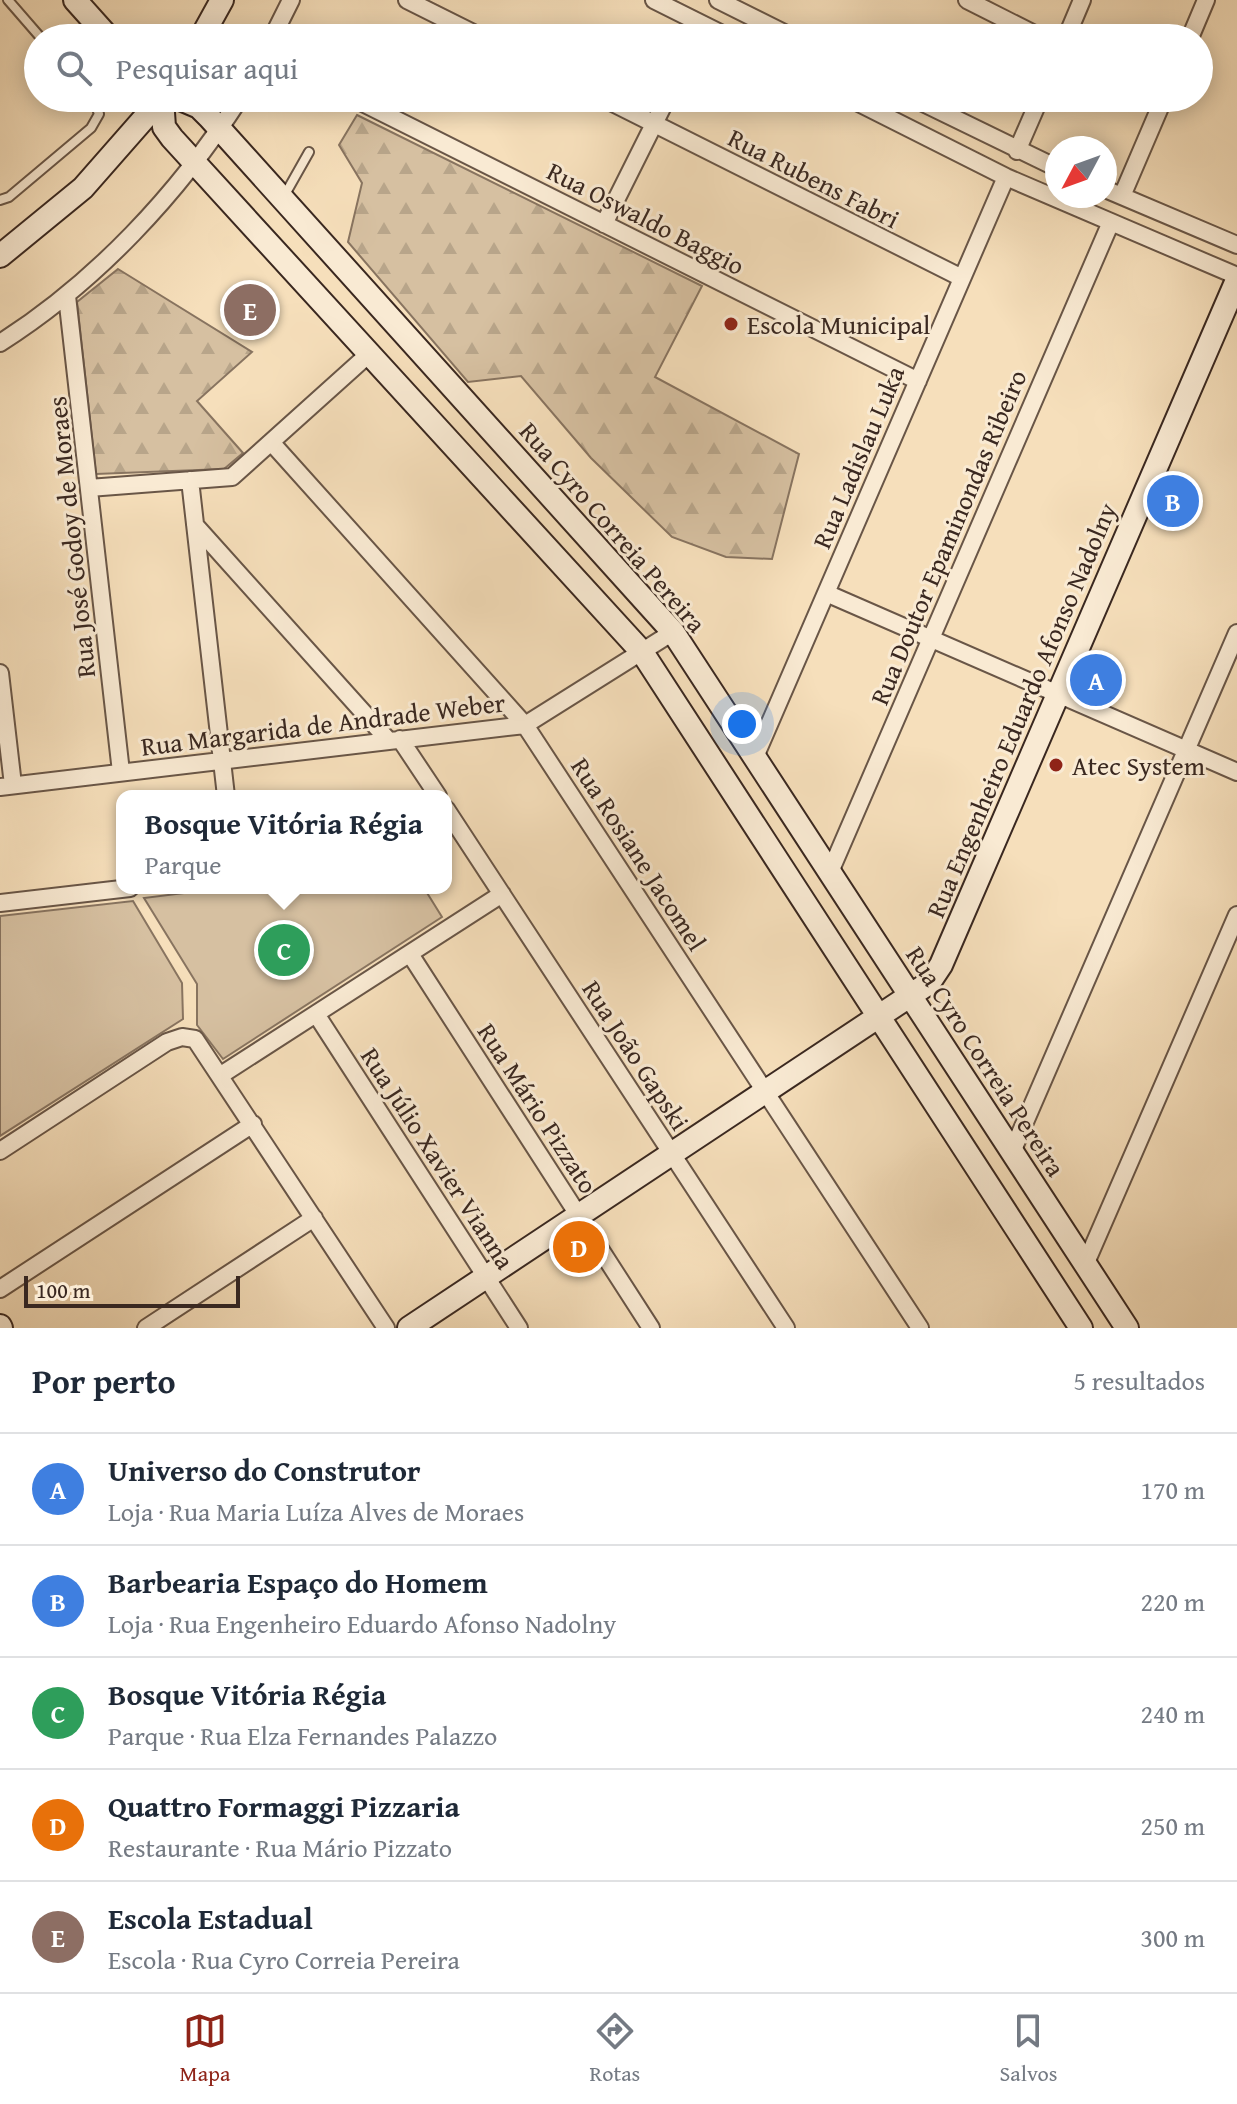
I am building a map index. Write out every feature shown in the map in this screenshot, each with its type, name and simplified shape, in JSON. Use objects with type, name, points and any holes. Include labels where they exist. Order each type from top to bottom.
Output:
[{"type":"street","points":[[75,0],[96,24]]},
{"type":"street","points":[[209,24],[222,0]]},
{"type":"street","points":[[279,24],[291,0]]},
{"type":"street","points":[[407,0],[455,24]]},
{"type":"street","points":[[654,0],[690,24]]},
{"type":"street","points":[[718,0],[766,24]]},
{"type":"street","points":[[967,0],[1014,24]]},
{"type":"street","points":[[1072,24],[1082,0]]},
{"type":"street","points":[[1196,24],[1206,0]]},
{"type":"street","points":[[0,256],[83,188],[150,112]]},
{"type":"street","points":[[163,112],[164,127],[642,652],[1081,1328]]},
{"type":"street","name":"Rua Cyro Correia Pereira","points":[[204,112],[673,632],[1121,1320]]},
{"type":"street","points":[[0,343],[67,296],[115,250],[196,160],[231,112]]},
{"type":"street","name":"Rua Oswaldo Baggio","points":[[381,112],[918,381]]},
{"type":"street","name":"Rua Rubens Fabri","points":[[630,112],[962,278]]},
{"type":"street","points":[[604,224],[660,112]]},
{"type":"street","points":[[877,112],[1006,177],[1237,278]]},
{"type":"street","points":[[940,112],[1045,163]]},
{"type":"street","points":[[1017,151],[1034,112]]},
{"type":"street","points":[[1122,196],[1158,112]]},
{"type":"street","name":"Rua Ladislau Luka","points":[[755,757],[1006,177]]},
{"type":"street","points":[[1117,194],[1237,245]]},
{"type":"street","name":"Rua Doutor Epaminondas Ribeiro","points":[[830,872],[1111,222]]},
{"type":"street","name":"Rua Engenheiro Eduardo Afonso Nadolny","points":[[409,1328],[911,998],[929,983],[941,965],[1237,278]]},
{"type":"street","name":"Rua José Godoy de Moraes","points":[[67,296],[121,772]]},
{"type":"street","points":[[89,488],[232,477],[370,353]]},
{"type":"street","name":"Rua Rosiane Jacomel","points":[[271,442],[525,725],[920,1328]]},
{"type":"street","points":[[190,480],[225,790]]},
{"type":"street","points":[[195,525],[395,740],[433,790]]},
{"type":"street","points":[[826,593],[1237,772]]},
{"type":"street","name":"Rua Margarida de Andrade Weber","points":[[7,786],[525,725],[673,632]]},
{"type":"street","points":[[1012,1152],[1237,633]]},
{"type":"street","points":[[0,673],[7,786]]},
{"type":"street","name":"Rua João Gapski","points":[[452,818],[786,1328]]},
{"type":"street","points":[[0,903],[116,890]]},
{"type":"street","points":[[221,1075],[502,894]]},
{"type":"street","points":[[1085,1265],[1237,915]]},
{"type":"street","name":"Rua Mário Pizzato","points":[[410,954],[651,1328]]},
{"type":"street","name":"Rua Júlio Xavier Vianna","points":[[316,1014],[519,1328]]},
{"type":"street","points":[[0,1151],[167,1042],[189,1037],[203,1047],[386,1328]]},
{"type":"street","points":[[0,1289],[253,1124]]},
{"type":"street","points":[[146,1328],[314,1218]]},
{"type":"street","points":[[1089,1328],[1121,1320]]},
{"type":"lane","points":[[8,0],[29,24]]},
{"type":"lane","points":[[0,200],[21,187],[91,128],[98,112]]},
{"type":"lane","points":[[283,199],[309,152]]},
{"type":"green space","points":[[357,115],[702,286],[655,377],[799,454],[772,559],[726,557],[672,537],[591,458],[521,376],[468,382],[348,242],[362,183],[339,145]]},
{"type":"green space","points":[[118,269],[252,352],[197,401],[243,453],[224,469],[96,474],[77,302]]},
{"type":"green space","points":[[176,894],[428,894],[442,917],[223,1059],[197,1025],[197,984],[144,898]]},
{"type":"green space","points":[[133,901],[182,983],[183,1019],[0,1136],[0,916]]},
{"type":"place","name":"Escola Estadual","points":[[250,310]]},
{"type":"place","name":"Escola Municipal","points":[[731,324]]},
{"type":"place","name":"Barbearia Espaço do Homem","points":[[1173,501]]},
{"type":"place","name":"Universo do Construtor","points":[[1096,680]]},
{"type":"place","name":"Atec System","points":[[1056,765]]},
{"type":"place","name":"Bosque Vitória Régia","points":[[284,950]]},
{"type":"place","name":"Quattro Formaggi Pizzaria","points":[[579,1247]]}]
